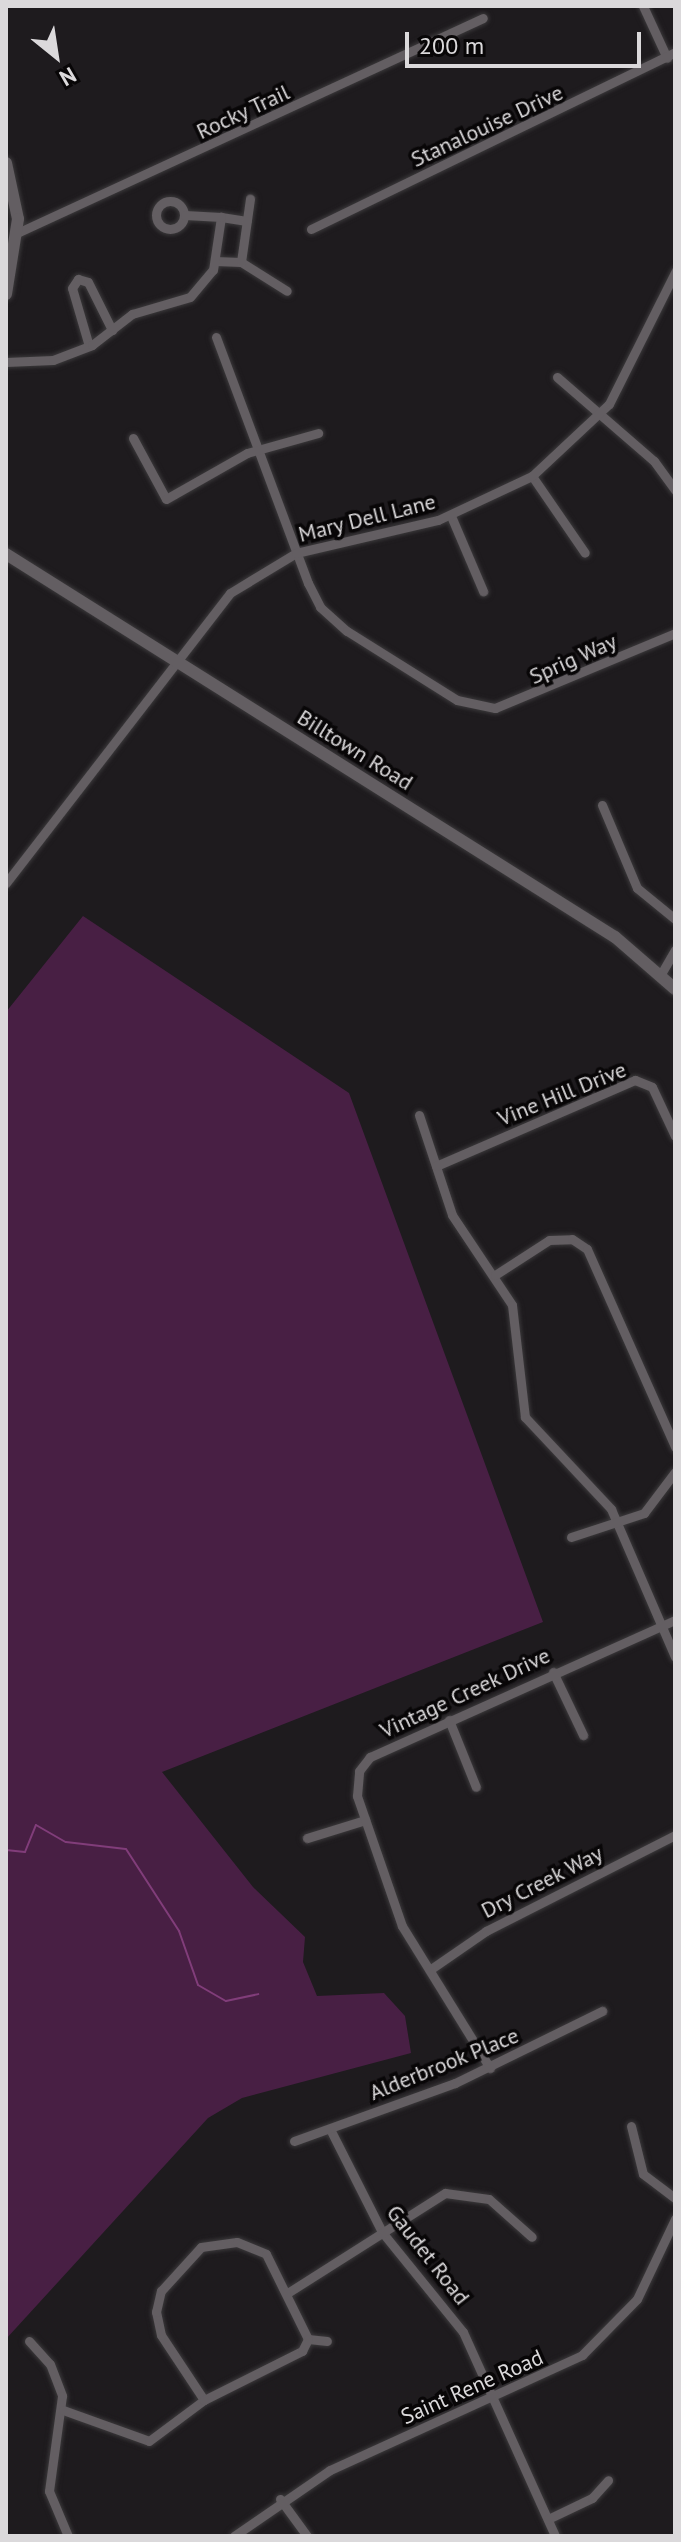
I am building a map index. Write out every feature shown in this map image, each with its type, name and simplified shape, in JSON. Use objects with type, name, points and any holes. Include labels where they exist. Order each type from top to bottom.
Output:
[{"type":"main road","points":[[6,163],[17,233],[6,294]]},
{"type":"main road","name":"Billtown Road","points":[[6,554],[615,937],[675,989]]},
{"type":"street","points":[[643,6],[671,55]]},
{"type":"street","name":"Rocky Trail","points":[[17,233],[483,18]]},
{"type":"street","name":"Stanalouise Drive","points":[[311,229],[671,55]]},
{"type":"street","points":[[241,262],[250,199]]},
{"type":"street","points":[[185,215],[247,221]]},
{"type":"street","points":[[6,362],[53,360],[89,346],[132,314],[190,297],[215,261],[221,217]]},
{"type":"street","points":[[215,261],[241,262],[287,291]]},
{"type":"street","name":"Mary Dell Lane","points":[[6,883],[179,663],[230,593],[296,553],[451,516],[532,476],[599,415],[640,354],[673,284],[675,272]]},
{"type":"street","points":[[89,346],[72,288],[78,279],[88,282],[112,330]]},
{"type":"street","points":[[216,337],[296,553]]},
{"type":"street","points":[[557,377],[654,461],[675,490]]},
{"type":"street","points":[[133,438],[166,499],[257,450],[318,433]]},
{"type":"street","points":[[532,476],[585,553]]},
{"type":"street","points":[[451,516],[483,591]]},
{"type":"street","name":"Sprig Way","points":[[296,553],[332,620],[457,700],[483,708],[514,704],[675,633]]},
{"type":"street","points":[[602,805],[637,888],[675,919]]},
{"type":"street","points":[[661,974],[675,950]]},
{"type":"street","name":"Vine Hill Drive","points":[[436,1166],[635,1080],[652,1087],[675,1136]]},
{"type":"street","points":[[419,1115],[452,1215],[495,1275],[512,1305],[525,1417],[620,1525],[675,1657]]},
{"type":"street","points":[[495,1275],[549,1240],[572,1239],[587,1249],[675,1447]]},
{"type":"street","points":[[571,1537],[620,1525],[671,1492],[675,1472]]},
{"type":"street","name":"Vintage Creek Drive","points":[[490,2068],[402,1926],[365,1820],[356,1784],[366,1761],[553,1672],[675,1620]]},
{"type":"street","points":[[553,1672],[583,1735]]},
{"type":"street","points":[[449,1720],[476,1787]]},
{"type":"street","points":[[307,1838],[365,1820]]},
{"type":"street","name":"Dry Creek Way","points":[[431,1969],[486,1931],[675,1835]]},
{"type":"street","name":"Alderbrook Place","points":[[294,2141],[490,2068],[602,2011]]},
{"type":"street","points":[[631,2126],[643,2174],[675,2198]]},
{"type":"street","name":"Gaudet Road","points":[[330,2129],[382,2232],[456,2320],[555,2536]]},
{"type":"street","points":[[289,2292],[438,2196],[467,2192],[495,2202],[532,2237]]},
{"type":"street","name":"Saint Rene Road","points":[[234,2536],[280,2499],[493,2398],[602,2339],[637,2299],[675,2219]]},
{"type":"street","points":[[63,2410],[147,2442],[204,2400],[302,2351],[308,2339],[289,2292],[271,2258],[246,2244],[208,2244],[178,2268],[158,2297],[156,2321],[204,2400]]},
{"type":"street","points":[[308,2339],[327,2341]]},
{"type":"street","points":[[29,2341],[55,2373],[63,2410],[49,2491],[68,2536]]},
{"type":"street","points":[[548,2519],[592,2498],[608,2480]]},
{"type":"street","points":[[280,2499],[307,2536]]},
{"type":"shaded area","points":[[83,916],[349,1093],[543,1622],[162,1772],[253,1887],[305,1937],[303,1962],[317,1996],[384,1993],[405,2016],[411,2053],[242,2098],[208,2118],[6,2339],[6,1012]]},
{"type":"waterway","points":[[6,1850],[25,1852],[36,1825],[66,1842],[126,1849],[179,1931],[198,1985],[226,2001],[258,1994]]}]
